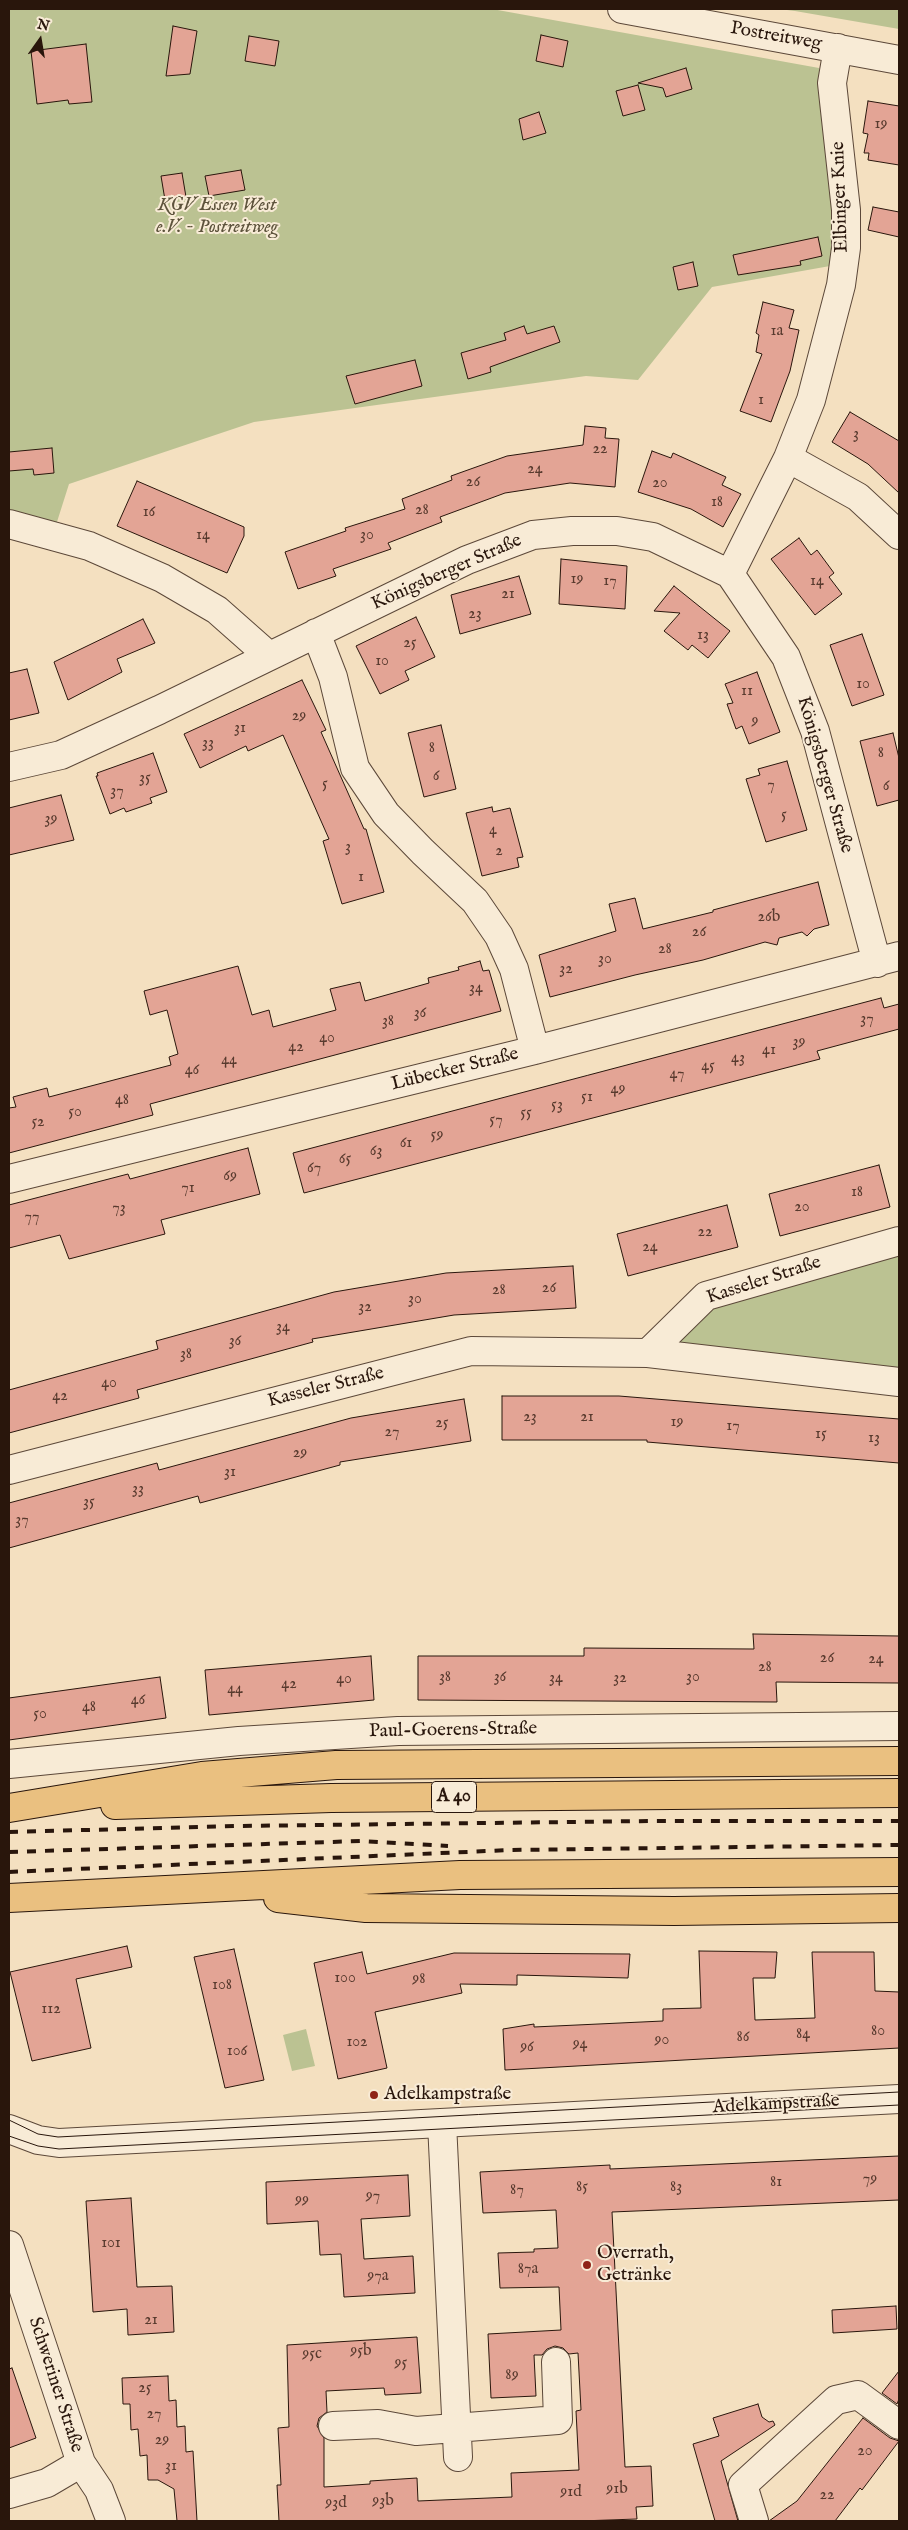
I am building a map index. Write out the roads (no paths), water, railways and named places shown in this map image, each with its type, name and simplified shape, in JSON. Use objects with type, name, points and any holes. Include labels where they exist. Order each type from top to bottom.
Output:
[{"type":"highway","points":[[9,1808],[202,1776],[336,1765],[899,1760]]},
{"type":"highway","name":"A 40","points":[[9,1808],[330,1798],[899,1794]]},
{"type":"highway","points":[[9,1898],[460,1875],[899,1872]]},
{"type":"highway","points":[[199,1888],[366,1908],[674,1911],[899,1908]]},
{"type":"street","name":"Postreitweg","points":[[622,9],[899,60]]},
{"type":"street","name":"Elbinger Knie","points":[[730,574],[788,458],[811,400],[834,317],[846,248],[846,210],[832,83],[838,48]]},
{"type":"street","points":[[788,458],[858,497],[899,535]]},
{"type":"street","points":[[9,524],[89,546],[162,578],[216,610],[269,656]]},
{"type":"street","name":"Königsberger Straße","points":[[9,768],[61,755],[160,710],[467,560],[533,535],[572,531],[617,531],[653,537],[730,574],[786,656],[815,730],[888,960]]},
{"type":"street","points":[[316,633],[333,677],[354,768],[386,814],[475,901],[500,936],[514,969],[535,1050]]},
{"type":"street","name":"Lübecker Straße","points":[[9,1179],[535,1050],[888,960]]},
{"type":"street","name":"Kasseler Straße","points":[[648,1353],[706,1296],[899,1241]]},
{"type":"street","name":"Kasseler Straße","points":[[9,1470],[471,1350],[648,1353],[899,1382]]},
{"type":"street","name":"Paul-Goerens-Straße","points":[[9,1764],[239,1741],[398,1731],[899,1726]]},
{"type":"street","name":"Adelkampstraße","points":[[9,2129],[38,2140],[59,2143],[899,2098]]},
{"type":"street","points":[[442,2123],[458,2457]]},
{"type":"street","name":"Schweriner Straße","points":[[9,2245],[81,2463],[99,2490],[111,2521]]},
{"type":"street","points":[[334,2426],[378,2424],[416,2431],[558,2420],[556,2362]]},
{"type":"street","points":[[754,2521],[743,2485],[836,2400],[858,2395],[899,2426]]},
{"type":"street","points":[[9,2494],[47,2483],[81,2463]]},
{"type":"tram line","points":[[9,2120],[38,2134],[58,2137],[899,2092]]},
{"type":"tram line","points":[[9,2136],[38,2146],[59,2149],[899,2105]]},
{"type":"railway","points":[[9,1832],[238,1826],[651,1821],[899,1821]]},
{"type":"railway","points":[[9,1852],[361,1841],[448,1846]]},
{"type":"railway","points":[[9,1872],[511,1850],[899,1845]]},
{"type":"place","name":"Adelkampstraße","points":[[374,2095]]},
{"type":"place","name":"Overrath, Getränke","points":[[587,2265]]},
{"type":"park label","name":"KGV Essen West e.V. - Postreitweg","points":[[217,217]]}]
